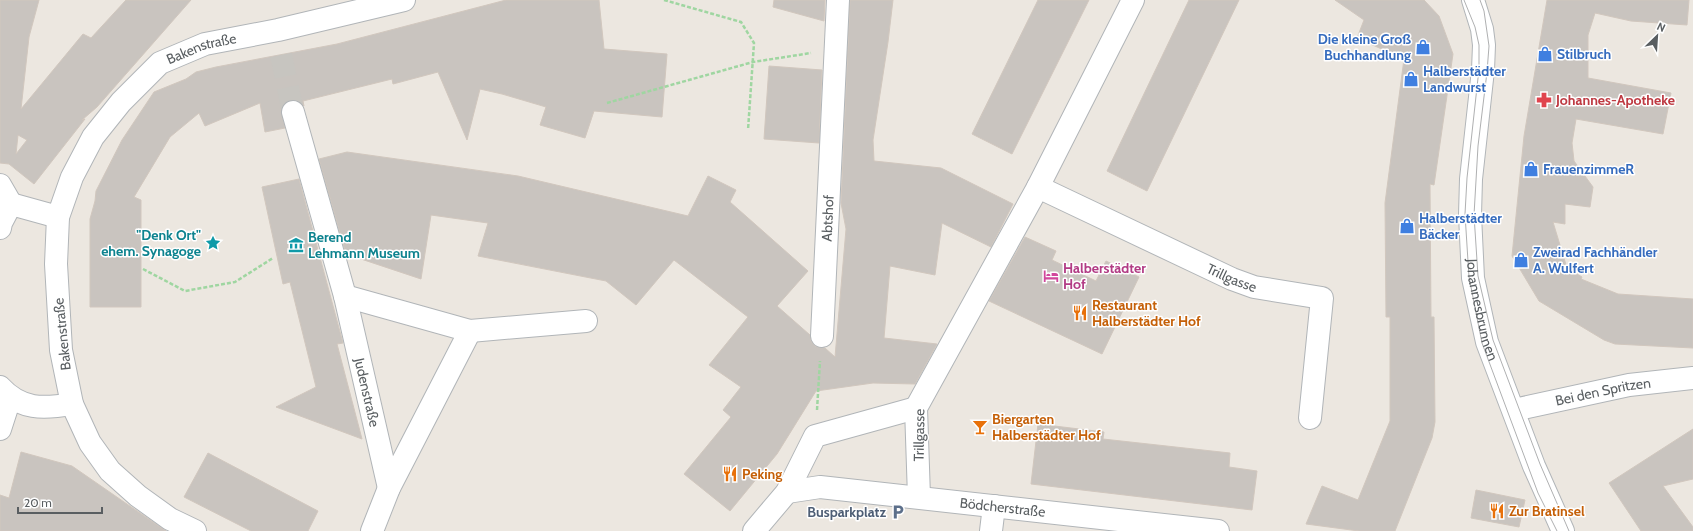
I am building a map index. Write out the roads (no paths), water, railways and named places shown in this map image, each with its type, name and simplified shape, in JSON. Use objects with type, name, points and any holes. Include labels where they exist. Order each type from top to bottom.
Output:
[{"type":"street","name":"Bakenstraße","points":[[195,531],[170,519],[138,496],[110,471],[90,443],[72,404],[62,350],[56,264],[58,217],[72,178],[93,137],[121,102],[160,63],[205,44],[348,7],[404,0]]},
{"type":"street","name":"Abtshof","points":[[822,336],[838,0]]},
{"type":"street","name":"Trillgasse","points":[[919,497],[916,408],[1038,187],[1133,0]]},
{"type":"street","name":"Johannesbrunnen","points":[[1478,1],[1484,46],[1483,70],[1471,179],[1470,215],[1473,278],[1487,342],[1534,466],[1563,531]]},
{"type":"street","name":"Judenstraße","points":[[293,112],[345,296],[389,488]]},
{"type":"street","points":[[0,185],[11,204],[58,217]]},
{"type":"street","name":"Trillgasse","points":[[1038,187],[1232,279],[1254,287],[1322,298],[1310,418]]},
{"type":"street","points":[[0,228],[11,204]]},
{"type":"street","points":[[345,296],[470,331],[586,320]]},
{"type":"street","points":[[372,531],[389,488],[470,331]]},
{"type":"street","name":"Bei den Spritzen","points":[[1514,410],[1629,384],[1693,378]]},
{"type":"street","points":[[0,429],[5,392],[26,405],[42,408],[72,404]]},
{"type":"street","points":[[754,531],[787,492],[815,436],[916,408]]},
{"type":"street","name":"Bödcherstraße","points":[[787,492],[820,487],[1218,531]]},
{"type":"street","points":[[991,531],[994,506]]},
{"type":"tunnel","points":[[281,55],[293,112]]},
{"type":"tram line","points":[[1464,0],[1475,27],[1479,45],[1479,69],[1467,178],[1465,214],[1469,277],[1482,343],[1538,493],[1557,531]]},
{"type":"tram line","points":[[1480,0],[1484,11],[1489,46],[1478,146],[1474,215],[1478,276],[1493,340],[1540,464],[1569,531]]},
{"type":"place","name":"Die kleine Groß Buchhandlung","points":[[1423,47]]},
{"type":"place","name":"Stilbruch","points":[[1545,54]]},
{"type":"place","name":"Halberstädter Landwurst","points":[[1411,79]]},
{"type":"place","name":"Johannes-Apotheke","points":[[1544,100]]},
{"type":"place","name":"FrauenzimmeR","points":[[1531,169]]},
{"type":"place","name":"Halberstädter Bäcker","points":[[1407,226]]},
{"type":"place","name":"\"Denk Ort\" ehem. Synagoge","points":[[213,243]]},
{"type":"place","name":"Berend Lehmann Museum","points":[[296,245]]},
{"type":"place","name":"Zweirad Fachhändler A. Wulfert","points":[[1521,260]]},
{"type":"place","name":"Halberstädter Hof","points":[[1051,276]]},
{"type":"place","name":"Restaurant Halberstädter Hof","points":[[1080,313]]},
{"type":"place","name":"Biergarten Halberstädter Hof","points":[[980,427]]},
{"type":"place","name":"Peking","points":[[730,474]]},
{"type":"place","name":"Zur Bratinsel","points":[[1497,511]]},
{"type":"place","name":"Busparkplatz","points":[[898,512]]}]
